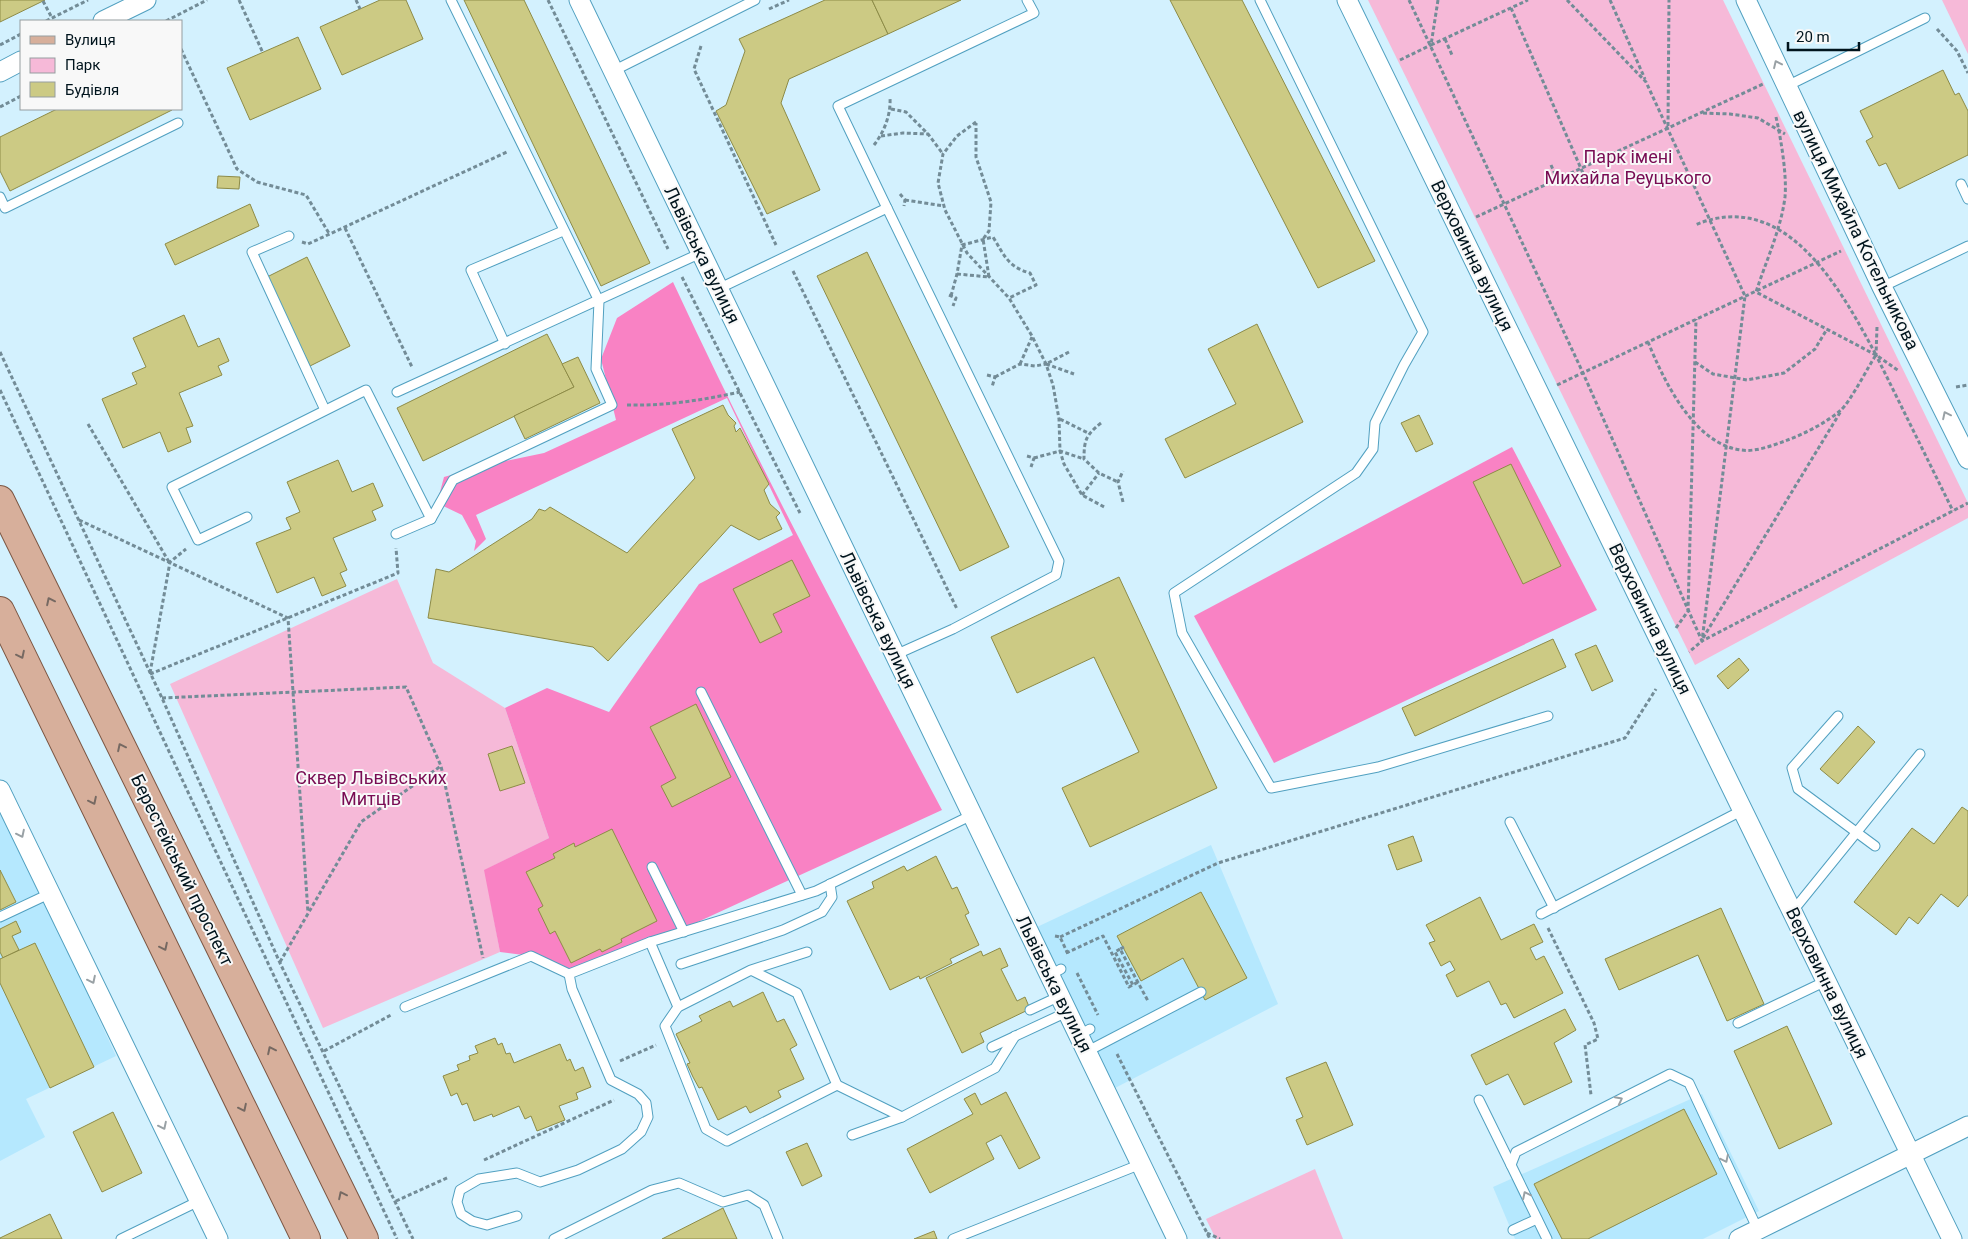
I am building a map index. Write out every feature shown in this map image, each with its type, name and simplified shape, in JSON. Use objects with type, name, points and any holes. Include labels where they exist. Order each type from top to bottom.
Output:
[{"type":"main road","name":"Берестейський проспект","points":[[0,500],[364,1239]]},
{"type":"main road","points":[[0,611],[306,1239]]},
{"type":"street","points":[[104,20],[127,4],[146,0]]},
{"type":"street","name":"Львівська вулиця","points":[[579,0],[972,815],[1048,964],[1064,1004],[1085,1038],[1141,1164],[1177,1239]]},
{"type":"street","name":"Верховинна вулиця","points":[[1347,0],[1952,1239]]},
{"type":"street","name":"вулиця Михайла Котельникова","points":[[1746,0],[1886,295],[1968,459]]},
{"type":"street","points":[[0,72],[20,62]]},
{"type":"street","points":[[0,790],[218,1239]]},
{"type":"street","points":[[1739,1239],[1968,1126]]},
{"type":"lane","points":[[396,534],[431,519],[453,480],[612,404],[596,369],[599,301],[451,0]]},
{"type":"lane","points":[[613,72],[755,0]]},
{"type":"lane","points":[[895,655],[964,623],[1056,575],[1059,561],[838,106],[1034,13],[1027,0]]},
{"type":"lane","points":[[1260,0],[1423,332],[1375,423],[1373,449],[1356,473],[1174,593],[1182,633],[1271,788],[1378,767],[1548,716]]},
{"type":"lane","points":[[1787,86],[1926,18]]},
{"type":"lane","points":[[0,197],[5,208],[178,123]]},
{"type":"lane","points":[[1961,184],[1968,199]]},
{"type":"lane","points":[[718,289],[887,208]]},
{"type":"lane","points":[[505,344],[471,270],[563,231]]},
{"type":"lane","points":[[289,236],[252,252],[325,410]]},
{"type":"lane","points":[[1886,295],[1968,246]]},
{"type":"lane","points":[[397,392],[701,253]]},
{"type":"lane","points":[[247,517],[198,540],[172,487],[366,390],[431,519]]},
{"type":"lane","points":[[701,692],[802,895]]},
{"type":"lane","points":[[1838,716],[1792,768],[1798,788],[1876,846]]},
{"type":"lane","points":[[1792,912],[1920,754]]},
{"type":"lane","points":[[1541,914],[1743,810]]},
{"type":"lane","points":[[405,1007],[531,956],[569,974],[650,942],[802,895],[830,884],[972,815]]},
{"type":"lane","points":[[1510,822],[1554,908]]},
{"type":"lane","points":[[652,867],[684,932]]},
{"type":"lane","points":[[681,964],[783,930],[822,912],[832,897],[830,884]]},
{"type":"lane","points":[[0,918],[51,893]]},
{"type":"lane","points":[[650,942],[678,1007]]},
{"type":"lane","points":[[807,952],[751,970],[678,1007],[665,1026],[706,1129],[727,1141],[837,1085]]},
{"type":"lane","points":[[751,970],[797,993],[837,1085],[902,1117]]},
{"type":"lane","points":[[517,1216],[487,1225],[472,1221],[461,1214],[457,1202],[460,1190],[479,1179],[517,1173],[540,1182],[578,1170],[622,1149],[642,1132],[648,1117],[646,1103],[633,1091],[611,1080],[572,988],[569,974]]},
{"type":"lane","points":[[1738,1023],[1826,981]]},
{"type":"lane","points":[[1085,1038],[1155,1015],[1201,992]]},
{"type":"lane","points":[[1030,1010],[1064,1004]]},
{"type":"lane","points":[[992,1047],[1015,1036],[1064,1004]]},
{"type":"lane","points":[[852,1135],[902,1117],[995,1068],[1015,1036]]},
{"type":"lane","points":[[1511,1165],[1516,1152],[1670,1074],[1689,1084],[1758,1230]]},
{"type":"lane","points":[[1479,1100],[1547,1239]]},
{"type":"lane","points":[[953,1239],[1141,1164]]},
{"type":"lane","points":[[554,1239],[652,1190],[679,1183],[723,1202],[748,1195],[764,1205],[778,1239]]},
{"type":"lane","points":[[122,1239],[199,1201]]},
{"type":"lane","points":[[1513,1230],[1537,1218]]},
{"type":"path","points":[[48,20],[88,0]]},
{"type":"path","points":[[169,20],[201,1],[207,0]]},
{"type":"path","points":[[239,0],[263,52]]},
{"type":"path","points":[[356,0],[360,9]]},
{"type":"path","points":[[548,0],[675,264],[803,518]]},
{"type":"path","points":[[763,12],[789,0]]},
{"type":"path","points":[[1409,0],[1583,373],[1702,641]]},
{"type":"path","points":[[1431,46],[1438,0]]},
{"type":"path","points":[[1392,64],[1528,0]]},
{"type":"path","points":[[1567,0],[1646,82]]},
{"type":"path","points":[[1610,0],[1745,296],[1702,641]]},
{"type":"path","points":[[1668,129],[1669,0]]},
{"type":"path","points":[[43,1],[52,18]]},
{"type":"path","points":[[1512,8],[1589,187]]},
{"type":"path","points":[[1926,18],[1957,51],[1968,73]]},
{"type":"path","points":[[0,44],[20,34]]},
{"type":"path","points":[[1445,39],[1452,55]]},
{"type":"path","points":[[703,41],[694,69],[774,242],[786,257],[964,623]]},
{"type":"path","points":[[182,51],[237,169],[257,182],[306,195],[330,234]]},
{"type":"path","points":[[863,158],[881,136],[891,109],[888,82]]},
{"type":"path","points":[[1469,220],[1768,82]]},
{"type":"path","points":[[0,107],[20,97]]},
{"type":"path","points":[[891,109],[906,112],[928,134],[943,154]]},
{"type":"path","points":[[1756,292],[1778,228],[1785,196],[1779,130],[1774,110]]},
{"type":"path","points":[[1701,113],[1730,114],[1758,118],[1791,137]]},
{"type":"path","points":[[989,277],[983,238],[989,231],[991,202],[976,157],[976,122],[957,136],[943,154],[938,183],[944,206],[967,253],[989,277],[1009,298],[1046,364],[1059,419],[1060,450],[1064,464],[1082,495],[1106,508]]},
{"type":"path","points":[[881,136],[903,133],[928,134]]},
{"type":"path","points":[[289,236],[308,244],[522,146]]},
{"type":"path","points":[[1551,165],[1557,179]]},
{"type":"path","points":[[898,193],[905,200],[944,206]]},
{"type":"path","points":[[900,233],[905,200]]},
{"type":"path","points":[[1695,225],[1709,219],[1724,216],[1744,217],[1778,228],[1793,237],[1818,262],[1861,328],[1876,355],[1953,511]]},
{"type":"path","points":[[345,228],[419,382]]},
{"type":"path","points":[[962,245],[983,238],[992,238],[1006,258],[1018,270],[1030,273],[1036,285],[1009,298]]},
{"type":"path","points":[[951,296],[962,245]]},
{"type":"path","points":[[1551,388],[1848,248]]},
{"type":"path","points":[[957,274],[989,277]]},
{"type":"path","points":[[1756,292],[1876,355],[1904,374]]},
{"type":"path","points":[[1702,641],[1876,355],[1878,309],[1886,295]]},
{"type":"path","points":[[1672,635],[1688,611],[1696,319]]},
{"type":"path","points":[[1695,362],[1713,374],[1747,380],[1784,373],[1815,349],[1827,329]]},
{"type":"path","points":[[1020,364],[1032,336]]},
{"type":"path","points":[[1648,342],[1661,373],[1693,421],[1698,428],[1718,443],[1741,450],[1764,449],[1802,434],[1842,409]]},
{"type":"path","points":[[0,352],[162,698],[280,963],[414,1239]]},
{"type":"path","points":[[996,377],[1020,364],[1035,366],[1046,364],[1069,352]]},
{"type":"path","points":[[1046,364],[1074,374]]},
{"type":"path","points":[[0,390],[396,1239]]},
{"type":"path","points":[[612,404],[648,405],[684,402],[740,392]]},
{"type":"path","points":[[1059,419],[1088,433]]},
{"type":"path","points":[[1084,460],[1084,445],[1088,433],[1101,423]]},
{"type":"path","points":[[88,424],[170,562],[150,674]]},
{"type":"path","points":[[1034,458],[1060,450],[1084,460],[1099,473],[1118,482]]},
{"type":"path","points":[[1123,471],[1118,482],[1123,502]]},
{"type":"path","points":[[1082,495],[1099,473]]},
{"type":"path","points":[[1682,657],[1702,641],[1968,503]]},
{"type":"path","points":[[79,520],[288,618]]},
{"type":"path","points":[[150,674],[398,573],[396,534]]},
{"type":"path","points":[[170,562],[198,540]]},
{"type":"path","points":[[288,618],[308,913]]},
{"type":"path","points":[[162,698],[406,687],[441,766],[486,974]]},
{"type":"path","points":[[1048,964],[1218,863],[1625,738],[1656,690]]},
{"type":"path","points":[[280,963],[361,822],[441,766]]},
{"type":"path","points":[[1541,914],[1594,1023],[1598,1039],[1585,1045],[1593,1113]]},
{"type":"path","points":[[1048,964],[1103,936],[1129,987],[1138,982]]},
{"type":"path","points":[[1133,985],[1115,952],[1122,948],[1155,1015]]},
{"type":"path","points":[[324,1051],[405,1007]]},
{"type":"path","points":[[606,1068],[670,1039]]},
{"type":"path","points":[[476,1164],[566,1124],[633,1091]]},
{"type":"path","points":[[396,1201],[449,1176]]},
{"type":"path","points":[[1206,1232],[1220,1239]]},
{"type":"shaded area","points":[[673,282],[770,482],[942,810],[665,937],[569,974],[531,956],[500,952],[484,870],[549,838],[505,708],[547,688],[609,712],[699,584],[793,535],[727,398],[476,515],[486,539],[474,551],[476,541],[462,515],[437,503],[444,477],[486,465],[544,453],[616,420],[601,359],[617,318]]},
{"type":"shaded area","points":[[1512,447],[1597,610],[1274,763],[1194,616]]},
{"type":"shaded area","points":[[0,804],[116,1056],[26,1099],[45,1137],[0,1161]]},
{"type":"shaded area","points":[[1211,845],[1278,1004],[1115,1088],[1037,927]]},
{"type":"shaded area","points":[[1702,1094],[1759,1211],[1703,1239],[1515,1239],[1493,1187]]},
{"type":"green space","name":"Парк імені Михайла Реуцького","points":[[1368,0],[1723,0],[1968,503],[1968,518],[1695,665]]},
{"type":"green space","points":[[1942,0],[1968,0],[1968,54]]},
{"type":"green space","name":"Сквер Львівських Митців","points":[[397,579],[433,663],[505,708],[549,838],[485,870],[500,952],[323,1028],[170,684]]},
{"type":"green space","points":[[1315,1169],[1343,1239],[1216,1239],[1206,1219]]},
{"type":"building","points":[[0,0],[45,0],[0,22]]},
{"type":"building","points":[[380,0],[406,0],[423,39],[342,75],[320,27]]},
{"type":"building","points":[[464,0],[524,0],[650,263],[601,286]]},
{"type":"building","points":[[825,0],[872,0],[888,34],[789,79],[781,103],[820,190],[767,214],[716,111],[726,105],[745,51],[739,39]]},
{"type":"building","points":[[872,0],[961,0],[888,34]]},
{"type":"building","points":[[1170,0],[1242,0],[1375,261],[1318,288]]},
{"type":"building","points":[[298,37],[321,89],[250,120],[227,68]]},
{"type":"building","points":[[1943,70],[1955,95],[1959,93],[1968,111],[1968,155],[1899,189],[1886,163],[1879,166],[1866,141],[1873,137],[1860,111]]},
{"type":"building","points":[[55,110],[172,110],[10,191],[0,171],[0,137]]},
{"type":"building","points":[[218,176],[240,177],[239,189],[217,188]]},
{"type":"building","points":[[250,204],[259,226],[175,265],[165,244]]},
{"type":"building","points":[[867,252],[1009,547],[960,571],[817,276]]},
{"type":"building","points":[[307,257],[350,346],[310,366],[267,277]]},
{"type":"building","points":[[184,315],[198,347],[219,338],[229,361],[218,366],[222,375],[179,393],[193,426],[186,428],[191,442],[168,452],[160,432],[123,448],[102,399],[137,384],[132,373],[146,367],[133,338]]},
{"type":"building","points":[[1257,324],[1303,422],[1185,478],[1165,439],[1236,404],[1208,349]]},
{"type":"building","points":[[547,334],[574,387],[423,461],[397,408]]},
{"type":"building","points":[[578,357],[600,403],[525,439],[514,416],[574,387],[562,364]]},
{"type":"building","points":[[723,405],[728,415],[736,423],[734,426],[736,432],[740,428],[769,484],[764,490],[770,504],[780,513],[776,517],[782,529],[759,540],[731,525],[608,661],[593,647],[428,618],[436,569],[449,572],[532,519],[539,509],[545,511],[550,507],[627,553],[695,478],[672,429]]},
{"type":"building","points":[[1419,415],[1433,444],[1416,452],[1401,423]]},
{"type":"building","points":[[338,460],[352,492],[373,483],[383,506],[372,511],[376,520],[333,538],[347,570],[340,573],[346,586],[322,596],[314,577],[277,593],[256,543],[291,529],[286,518],[300,512],[287,482]]},
{"type":"building","points":[[1511,464],[1561,566],[1523,584],[1473,482]]},
{"type":"building","points":[[792,560],[810,596],[773,614],[782,632],[760,643],[733,589]]},
{"type":"building","points":[[1119,577],[1217,788],[1090,847],[1062,788],[1139,752],[1094,657],[1017,693],[991,637]]},
{"type":"building","points":[[1553,639],[1566,667],[1415,736],[1402,708]]},
{"type":"building","points":[[1596,645],[1613,681],[1592,691],[1575,654]]},
{"type":"building","points":[[1739,658],[1749,670],[1728,689],[1717,676]]},
{"type":"building","points":[[696,704],[731,777],[672,807],[661,786],[676,778],[650,727]]},
{"type":"building","points":[[1858,726],[1875,742],[1838,784],[1820,769]]},
{"type":"building","points":[[512,746],[525,783],[500,791],[488,754]]},
{"type":"building","points":[[1962,807],[1968,811],[1968,895],[1958,907],[1941,894],[1918,924],[1909,917],[1896,935],[1854,902],[1912,828],[1934,844]]},
{"type":"building","points":[[612,829],[657,921],[621,939],[622,942],[602,952],[600,949],[571,963],[555,931],[550,934],[538,909],[543,906],[526,872],[555,858],[553,854],[574,843],[575,847]]},
{"type":"building","points":[[1413,836],[1422,861],[1397,870],[1388,845]]},
{"type":"building","points":[[936,856],[952,889],[957,887],[969,913],[965,915],[979,945],[950,959],[952,963],[920,979],[919,976],[890,990],[847,901],[874,888],[872,882],[904,866],[907,871]]},
{"type":"building","points":[[0,870],[16,902],[0,910]]},
{"type":"building","points":[[1201,892],[1247,978],[1205,1000],[1183,958],[1141,981],[1117,936]]},
{"type":"building","points":[[1480,897],[1501,940],[1534,924],[1543,942],[1530,948],[1536,960],[1544,956],[1563,993],[1514,1018],[1506,1003],[1501,1005],[1489,981],[1457,997],[1446,975],[1455,970],[1450,961],[1441,966],[1429,943],[1435,941],[1426,925]]},
{"type":"building","points":[[1721,908],[1764,1004],[1727,1021],[1698,955],[1619,990],[1605,959]]},
{"type":"building","points":[[16,921],[21,932],[12,936],[19,950],[3,958],[0,952],[0,929]]},
{"type":"building","points":[[35,943],[94,1067],[50,1088],[0,983],[0,959]]},
{"type":"building","points":[[1000,948],[1008,966],[1001,969],[1017,1001],[1025,997],[1030,1009],[980,1033],[984,1042],[962,1053],[926,978],[981,951],[983,956]]},
{"type":"building","points":[[763,992],[777,1022],[784,1019],[797,1045],[790,1049],[804,1079],[778,1091],[781,1097],[750,1113],[746,1106],[718,1120],[702,1087],[699,1088],[693,1077],[687,1064],[690,1063],[676,1034],[702,1021],[699,1016],[730,1001],[733,1007]]},
{"type":"building","points":[[1565,1009],[1576,1030],[1554,1043],[1572,1082],[1524,1105],[1508,1074],[1486,1085],[1471,1055]]},
{"type":"building","points":[[1787,1026],[1832,1124],[1779,1149],[1734,1051]]},
{"type":"building","points":[[495,1038],[498,1045],[502,1043],[506,1054],[510,1053],[514,1063],[560,1044],[567,1061],[570,1059],[575,1071],[583,1067],[591,1087],[576,1093],[578,1099],[559,1106],[565,1120],[537,1131],[531,1116],[525,1119],[519,1106],[493,1117],[492,1114],[474,1121],[467,1103],[462,1105],[457,1093],[451,1096],[443,1076],[459,1070],[457,1065],[470,1060],[469,1056],[478,1053],[475,1046]]},
{"type":"building","points":[[1326,1062],[1353,1125],[1307,1145],[1296,1120],[1303,1117],[1286,1078]]},
{"type":"building","points":[[1006,1092],[1040,1158],[1019,1169],[1001,1135],[986,1143],[994,1159],[930,1193],[907,1149],[973,1114],[964,1099],[975,1093],[981,1105]]},
{"type":"building","points":[[1684,1109],[1717,1174],[1588,1239],[1562,1239],[1534,1184]]},
{"type":"building","points":[[113,1112],[142,1173],[102,1192],[73,1132]]},
{"type":"building","points":[[807,1143],[822,1176],[802,1186],[786,1152]]},
{"type":"building","points":[[723,1208],[737,1239],[662,1239]]},
{"type":"building","points":[[50,1214],[62,1239],[0,1239],[0,1238]]},
{"type":"building","points":[[934,1231],[937,1239],[914,1239]]}]
